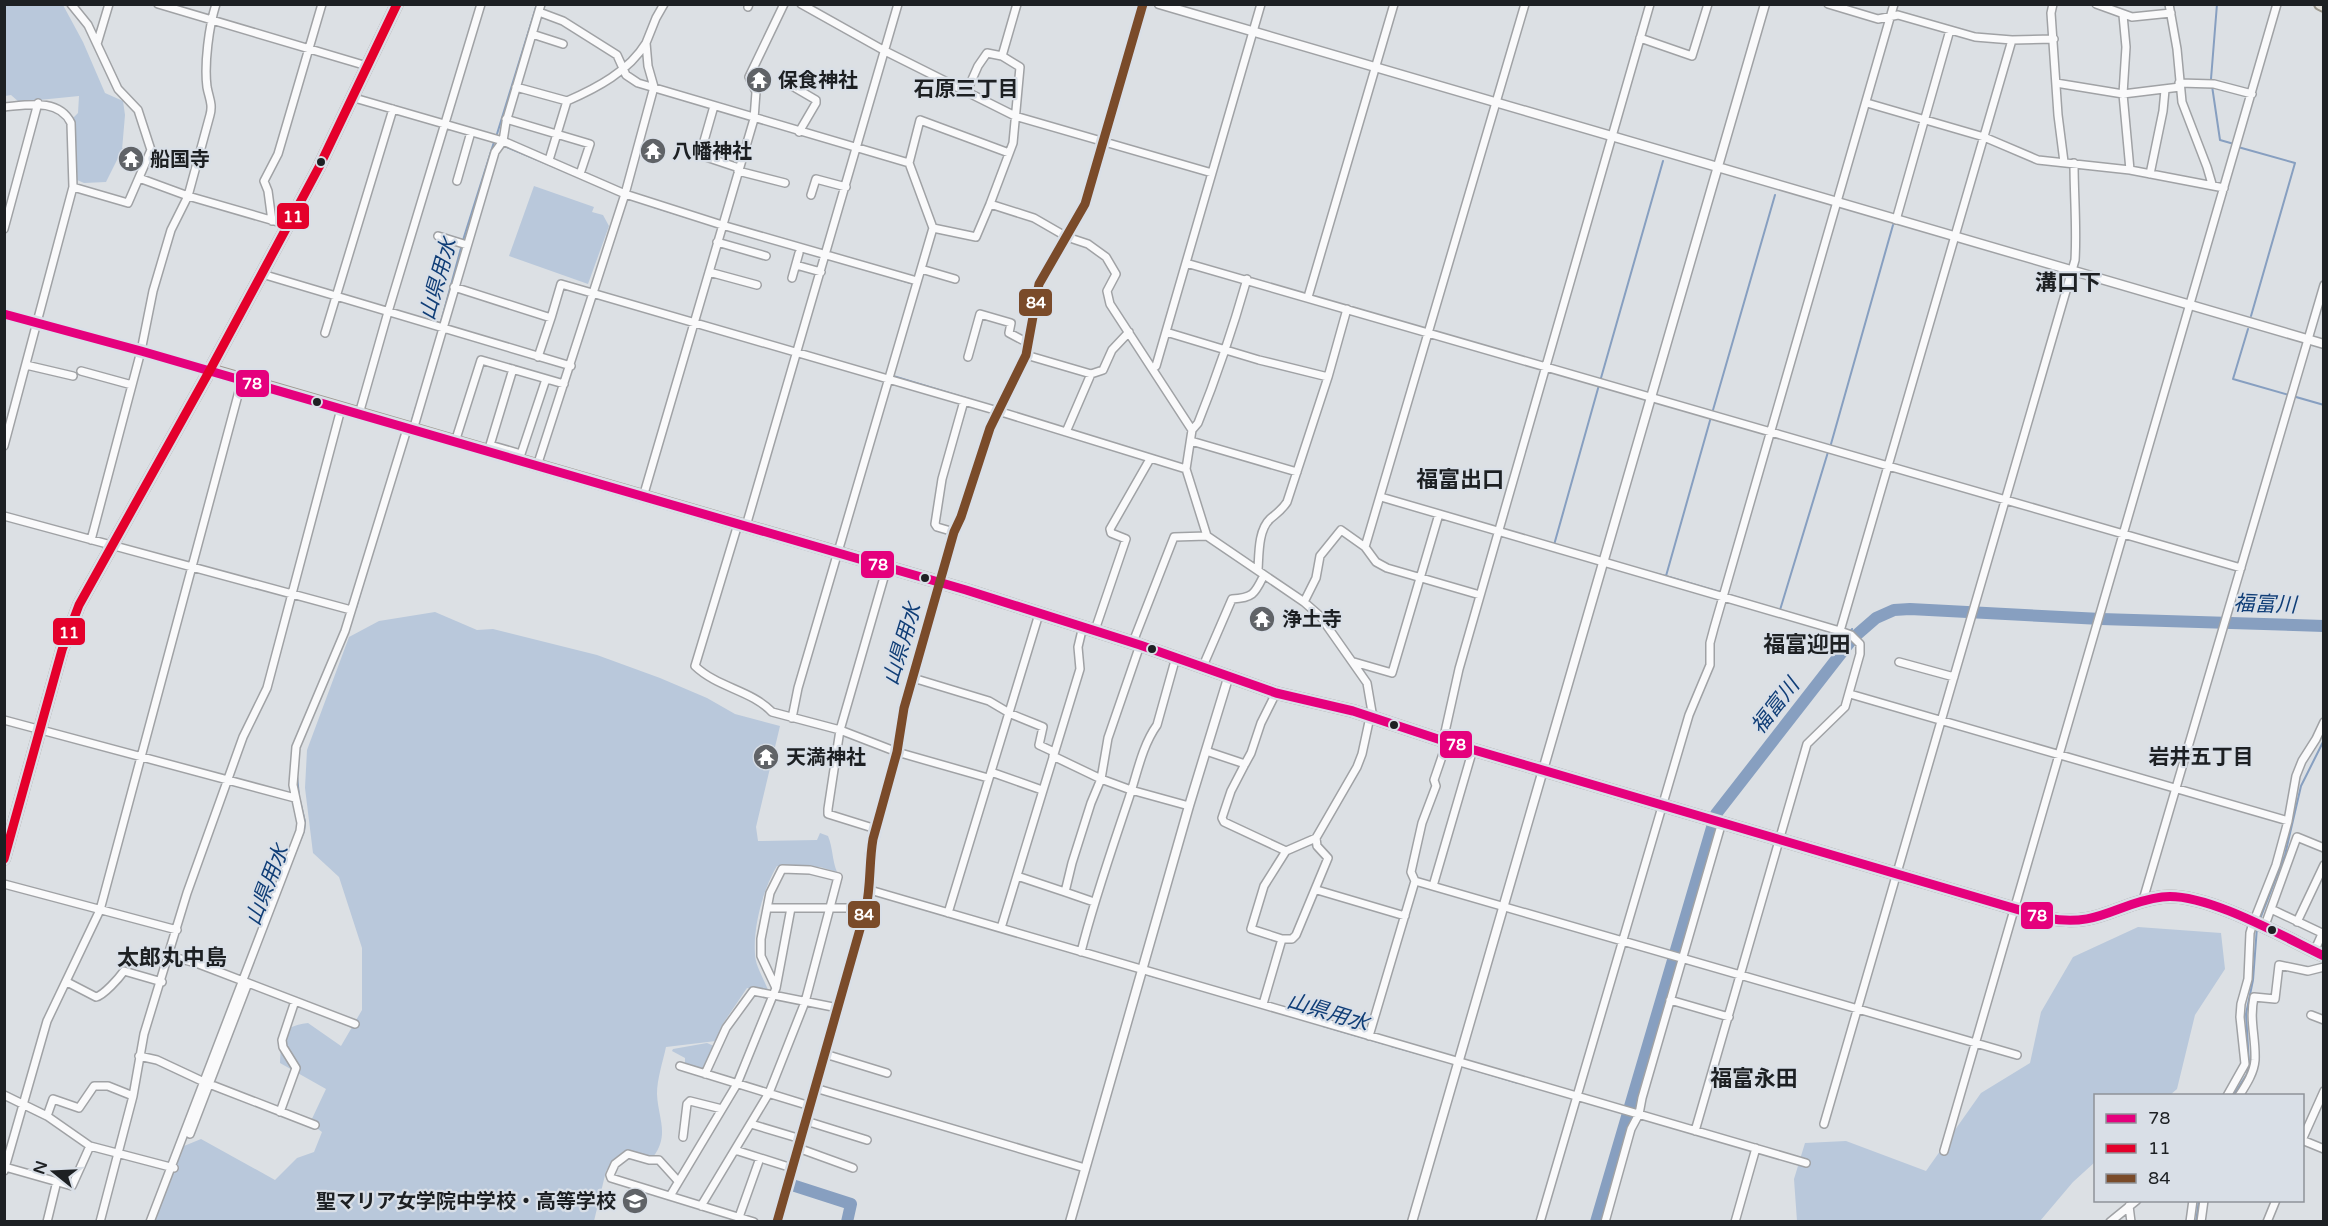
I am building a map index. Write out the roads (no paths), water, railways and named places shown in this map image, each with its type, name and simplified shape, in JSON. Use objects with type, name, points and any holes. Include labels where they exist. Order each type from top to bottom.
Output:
[{"type":"main road","points":[[4,859],[39,729],[72,622],[111,546],[210,370],[319,167],[397,4]]},
{"type":"main road","points":[[210,370],[341,410],[837,552],[1095,630],[1276,693],[1372,718],[2014,909],[2065,922],[2082,921],[2110,914],[2143,900],[2164,896],[2198,900],[2319,954]]},
{"type":"street","points":[[71,4],[88,25],[118,89],[138,110],[151,150],[130,201],[125,204],[73,187]]},
{"type":"street","points":[[97,44],[109,4]]},
{"type":"street","points":[[158,4],[367,66]]},
{"type":"street","points":[[91,540],[141,351],[153,291],[171,231],[188,196],[212,106],[207,86],[211,20],[216,4]]},
{"type":"street","points":[[272,221],[268,191],[264,181],[278,154],[322,4]]},
{"type":"street","points":[[359,414],[481,4]]},
{"type":"street","points":[[516,87],[567,101],[593,89],[638,57],[664,4]]},
{"type":"street","points":[[643,497],[754,119],[756,92],[749,77],[784,4]]},
{"type":"street","points":[[801,4],[885,51],[1014,116],[1212,173]]},
{"type":"street","points":[[898,4],[798,352],[695,666],[710,679],[764,703],[772,712],[840,730],[897,752],[1042,790]]},
{"type":"street","points":[[1002,56],[1017,4]]},
{"type":"street","points":[[777,1221],[866,908],[870,890],[871,853],[897,752],[904,708],[954,532],[990,428],[1026,355],[1039,284],[1085,204],[1143,4]]},
{"type":"street","points":[[1159,4],[2324,345]]},
{"type":"street","points":[[1153,368],[1156,366],[1261,4]]},
{"type":"street","points":[[1308,297],[1394,4]]},
{"type":"street","points":[[1365,547],[1525,4]]},
{"type":"street","points":[[1369,1036],[1415,880],[1411,872],[1422,823],[1436,786],[1434,780],[1445,741],[1459,669],[1650,4]]},
{"type":"street","points":[[1640,38],[1692,56],[1708,4]]},
{"type":"street","points":[[1412,1221],[1765,4]]},
{"type":"street","points":[[1828,4],[1878,19],[1898,15],[1975,37],[2012,40],[2054,39]]},
{"type":"street","points":[[1540,1221],[1689,715],[1710,665],[1710,643],[1723,595],[1894,4]]},
{"type":"street","points":[[2053,4],[2051,13],[2058,115],[2064,162]]},
{"type":"street","points":[[2097,4],[2123,15],[2140,18],[2171,13]]},
{"type":"street","points":[[2169,4],[2177,49],[2179,85],[2187,116],[2212,184]]},
{"type":"street","points":[[1944,1151],[2277,4]]},
{"type":"street","points":[[150,1221],[207,1083],[300,831],[302,823],[295,798],[293,772],[296,747],[337,652],[351,610],[410,430],[495,152],[503,141],[506,119],[540,8],[617,56],[626,75],[638,83],[909,163]]},
{"type":"street","points":[[2123,15],[2127,47],[2123,94],[2130,170]]},
{"type":"street","points":[[1896,220],[1950,30]]},
{"type":"street","points":[[532,34],[562,44]]},
{"type":"street","points":[[1841,629],[2012,40]]},
{"type":"street","points":[[537,466],[625,194],[654,87],[648,66],[646,43]]},
{"type":"street","points":[[933,228],[976,237],[1013,144],[1020,67],[1002,56],[987,53],[978,66],[966,93]]},
{"type":"street","points":[[2056,83],[2123,94],[2165,90],[2179,85],[2212,83],[2252,94]]},
{"type":"street","points":[[792,86],[816,100],[816,104],[799,132]]},
{"type":"street","points":[[2150,174],[2165,90]]},
{"type":"street","points":[[351,97],[503,141],[625,194],[722,225],[917,281]]},
{"type":"street","points":[[549,160],[567,101]]},
{"type":"street","points":[[1867,103],[1984,137],[2038,160],[2130,170],[2224,188]]},
{"type":"street","points":[[4,107],[38,104],[62,111],[68,117],[71,123],[73,187],[4,446]]},
{"type":"street","points":[[4,229],[38,104]]},
{"type":"street","points":[[714,106],[700,155],[785,183]]},
{"type":"street","points":[[325,333],[393,109]]},
{"type":"street","points":[[506,119],[590,144],[580,174]]},
{"type":"street","points":[[792,718],[798,688],[837,552],[933,228],[909,163],[920,120],[1009,153]]},
{"type":"street","points":[[457,182],[471,132]]},
{"type":"street","points":[[1824,1124],[2075,260],[2077,222],[2074,202],[2074,163]]},
{"type":"street","points":[[139,178],[188,196],[288,225]]},
{"type":"street","points":[[811,195],[816,179],[846,187]]},
{"type":"street","points":[[990,204],[1034,218],[1067,237],[1088,244],[1106,257],[1116,274],[1107,291],[1110,304],[1192,430]]},
{"type":"street","points":[[438,236],[467,245]]},
{"type":"street","points":[[717,242],[766,256]]},
{"type":"street","points":[[792,278],[799,253]]},
{"type":"street","points":[[1186,263],[2241,568]]},
{"type":"street","points":[[796,265],[821,272]]},
{"type":"street","points":[[921,269],[955,279]]},
{"type":"street","points":[[708,272],[757,285]]},
{"type":"street","points":[[262,274],[570,366]]},
{"type":"street","points":[[1207,536],[1186,469],[1192,430],[1198,423],[1219,364],[1227,350],[1247,279]]},
{"type":"street","points":[[538,357],[561,284],[998,411],[1186,469]]},
{"type":"street","points":[[2143,900],[2324,285]]},
{"type":"street","points":[[454,287],[550,318]]},
{"type":"street","points":[[1203,666],[1232,599],[1250,597],[1256,592],[1261,572],[1263,530],[1269,520],[1281,512],[1287,502],[1328,377],[1347,309]]},
{"type":"street","points":[[4,314],[210,370]]},
{"type":"street","points":[[968,357],[980,314],[1011,323],[1009,333],[1028,343]]},
{"type":"street","points":[[1026,355],[1092,374],[1103,370],[1112,350],[1129,332]]},
{"type":"street","points":[[1166,332],[1328,377]]},
{"type":"street","points":[[455,442],[481,360],[564,384]]},
{"type":"street","points":[[26,365],[73,376]]},
{"type":"street","points":[[513,369],[489,445],[521,454],[546,379]]},
{"type":"street","points":[[81,372],[132,385]]},
{"type":"street","points":[[1066,432],[1092,374]]},
{"type":"street","points":[[90,1146],[72,1186],[5,1169],[43,1030],[100,910],[242,380]]},
{"type":"street","points":[[954,532],[937,527],[935,524],[942,479],[964,401]]},
{"type":"street","points":[[100,1221],[133,1096],[139,1056],[187,893],[243,737],[267,688],[341,410]]},
{"type":"street","points":[[1191,441],[1297,472]]},
{"type":"street","points":[[1095,630],[1126,539],[1111,533],[1110,529],[1150,459]]},
{"type":"street","points":[[1381,497],[1841,629],[1856,639],[1860,654],[1845,708],[1807,744],[1695,1131]]},
{"type":"street","points":[[1354,662],[1392,673],[1439,514]]},
{"type":"street","points":[[4,516],[351,610]]},
{"type":"street","points":[[1304,602],[1316,578],[1320,556],[1341,530],[1365,547],[1377,562],[1387,568],[1480,595]]},
{"type":"street","points":[[1065,892],[1068,875],[1091,802],[1101,779],[1108,738],[1174,537],[1207,536],[1304,602],[1320,616],[1368,683],[1372,718],[1357,767],[1316,838],[1286,851],[1264,886],[1251,929],[1282,939],[1292,939],[1296,935],[1317,890],[1328,858],[1317,846],[1316,838]]},
{"type":"street","points":[[876,829],[828,813],[840,730],[887,567]]},
{"type":"street","points":[[948,913],[1039,614]]},
{"type":"street","points":[[1001,928],[1080,669],[1078,647],[1083,627]]},
{"type":"street","points":[[1081,952],[1094,902],[1148,742],[1157,725],[1176,657]]},
{"type":"street","points":[[1899,662],[1954,677]]},
{"type":"street","points":[[1070,1221],[1229,675]]},
{"type":"street","points":[[913,678],[989,701],[1043,727],[1039,745],[1101,779],[1189,806]]},
{"type":"street","points":[[1276,693],[1261,723],[1251,753],[1231,791],[1222,818],[1224,822],[1286,851]]},
{"type":"street","points":[[1850,694],[2288,821]]},
{"type":"street","points":[[4,720],[295,798]]},
{"type":"street","points":[[2258,925],[2288,821],[2296,776],[2324,722]]},
{"type":"street","points":[[1433,886],[1473,749]]},
{"type":"street","points":[[1206,751],[1245,764]]},
{"type":"street","points":[[1605,1221],[1682,958],[1717,821]]},
{"type":"street","points":[[2228,1094],[2245,1064],[2240,1017],[2248,979],[2250,933],[2271,909],[2297,837],[2324,848]]},
{"type":"street","points":[[2297,922],[2324,865]]},
{"type":"street","points":[[701,1206],[769,1093],[805,1002],[838,877],[810,870],[782,869],[770,893],[761,956],[776,988]]},
{"type":"street","points":[[1017,876],[1094,902]]},
{"type":"street","points":[[1415,880],[2017,1055]]},
{"type":"street","points":[[4,884],[177,930]]},
{"type":"street","points":[[870,890],[1806,1163]]},
{"type":"street","points":[[1317,890],[1405,916]]},
{"type":"street","points":[[768,908],[866,908]]},
{"type":"street","points":[[670,1196],[737,1084],[776,988],[791,908]]},
{"type":"street","points":[[2271,909],[2323,934],[2319,954]]},
{"type":"street","points":[[1263,1004],[1282,939]]},
{"type":"street","points":[[169,956],[196,963],[355,1024]]},
{"type":"street","points":[[2240,1094],[2249,1080],[2255,1061],[2251,1025],[2254,997],[2275,999],[2279,966],[2308,971],[2324,967]]},
{"type":"street","points":[[67,982],[96,997],[101,996],[124,971],[162,982]]},
{"type":"street","points":[[705,1074],[726,1028],[753,991],[838,1008]]},
{"type":"street","points":[[1670,1000],[1729,1017]]},
{"type":"street","points":[[280,1112],[296,1068],[296,1064],[283,1047],[282,1040],[295,1001]]},
{"type":"street","points":[[2311,1015],[2324,1020]]},
{"type":"street","points":[[825,1054],[887,1073]]},
{"type":"street","points":[[139,1056],[157,1060],[207,1083],[315,1125]]},
{"type":"street","points":[[680,1066],[810,1106]]},
{"type":"street","points":[[190,1134],[207,1083]]},
{"type":"street","points":[[47,1116],[53,1099],[79,1108],[94,1086],[108,1086],[133,1096]]},
{"type":"street","points":[[815,1088],[1085,1168]]},
{"type":"street","points":[[2304,1136],[2324,1091]]},
{"type":"street","points":[[4,1095],[23,1102],[47,1116],[90,1146],[173,1168]]},
{"type":"street","points":[[683,1137],[687,1104],[690,1101],[722,1109]]},
{"type":"street","points":[[806,1121],[867,1140]]},
{"type":"street","points":[[751,1124],[801,1139]]},
{"type":"street","points":[[2304,1141],[2324,1149]]},
{"type":"street","points":[[798,1148],[853,1168]]},
{"type":"street","points":[[1736,1221],[1756,1148]]},
{"type":"street","points":[[735,1150],[792,1168]]},
{"type":"street","points":[[678,1181],[658,1160],[628,1154],[615,1164],[611,1178],[754,1221]]},
{"type":"street","points":[[739,1217],[760,1158]]},
{"type":"street","points":[[46,1221],[57,1182]]},
{"type":"street","points":[[2110,1221],[2134,1202]]},
{"type":"street","points":[[2190,1221],[2193,1202]]},
{"type":"street","points":[[2201,1221],[2204,1202]]},
{"type":"street","points":[[2267,1221],[2275,1202]]},
{"type":"street","points":[[2129,1206],[2131,1221]]},
{"type":"waterway","name":"山県用水","points":[[497,134],[537,4]]},
{"type":"waterway","points":[[2217,4],[2211,79],[2220,140],[2234,144]]},
{"type":"waterway","name":"山県用水","points":[[432,355],[464,237],[494,142]]},
{"type":"waterway","name":"山県用水","points":[[504,146],[576,176]]},
{"type":"waterway","points":[[2238,147],[2295,163],[2251,316]]},
{"type":"waterway","points":[[1601,378],[1663,161]]},
{"type":"waterway","points":[[1713,410],[1775,195]]},
{"type":"waterway","name":"山県用水","points":[[654,207],[689,218]]},
{"type":"waterway","points":[[1831,444],[1893,225]]},
{"type":"waterway","name":"山県用水","points":[[894,278],[914,284]]},
{"type":"waterway","points":[[2248,329],[2233,379],[2324,405]]},
{"type":"waterway","name":"山県用水","points":[[890,375],[969,399]]},
{"type":"waterway","points":[[1554,545],[1599,385]]},
{"type":"waterway","name":"山県用水","points":[[956,441],[967,404]]},
{"type":"waterway","name":"山県用水","points":[[411,424],[416,407]]},
{"type":"waterway","points":[[1711,417],[1666,576],[1780,610]]},
{"type":"waterway","points":[[1828,452],[1780,610],[1851,631],[1852,629]]},
{"type":"waterway","name":"山県用水","points":[[356,608],[367,570]]},
{"type":"waterway","points":[[1645,571],[1666,576]]},
{"type":"waterway","name":"山県用水","points":[[895,746],[899,707],[935,587]]},
{"type":"waterway","name":"福富川","points":[[1596,1222],[1716,814],[1853,638],[1876,618],[1894,610],[1910,609],[2101,619],[2324,626]]},
{"type":"waterway","name":"山県用水","points":[[351,622],[354,613]]},
{"type":"waterway","name":"山県用水","points":[[332,669],[338,655]]},
{"type":"waterway","points":[[2260,919],[2285,855],[2301,786],[2324,740]]},
{"type":"waterway","points":[[872,825],[892,755]]},
{"type":"waterway","name":"山県用水","points":[[297,776],[299,796]]},
{"type":"waterway","name":"山県用水","points":[[874,888],[874,859],[889,795]]},
{"type":"waterway","name":"山県用水","points":[[284,881],[304,831],[305,822],[300,801]]},
{"type":"waterway","points":[[865,877],[865,857],[870,832]]},
{"type":"waterway","points":[[2234,1094],[2247,1074],[2249,1064],[2246,1014],[2253,980],[2257,927]]},
{"type":"waterway","name":"山県用水","points":[[1145,974],[1159,978]]},
{"type":"waterway","name":"山県用水","points":[[1323,1026],[1385,1044]]},
{"type":"waterway","name":"山県用水","points":[[1391,1046],[1452,1063]]},
{"type":"waterway","name":"山県用水","points":[[1465,1067],[1518,1083]]},
{"type":"waterway","name":"福富川","points":[[792,1185],[851,1204],[847,1222]]},
{"type":"waterway","points":[[2196,1222],[2199,1202]]},
{"type":"place","name":"保食神社","points":[[759,80]]},
{"type":"place","name":"八幡神社","points":[[653,151]]},
{"type":"place","name":"船国寺","points":[[131,159]]},
{"type":"place","name":"浄土寺","points":[[1262,619]]},
{"type":"place","name":"天満神社","points":[[766,757]]},
{"type":"place","name":"聖マリア女学院中学校・高等学校","points":[[635,1201]]},
{"type":"district","name":"石原三丁目","points":[[966,89]]},
{"type":"district","name":"溝口下","points":[[2068,282]]},
{"type":"district","name":"福富出口","points":[[1460,479]]},
{"type":"district","name":"福富迎田","points":[[1807,644]]},
{"type":"district","name":"岩井五丁目","points":[[2201,757]]},
{"type":"district","name":"太郎丸中島","points":[[172,957]]},
{"type":"district","name":"福富永田","points":[[1754,1078]]}]
